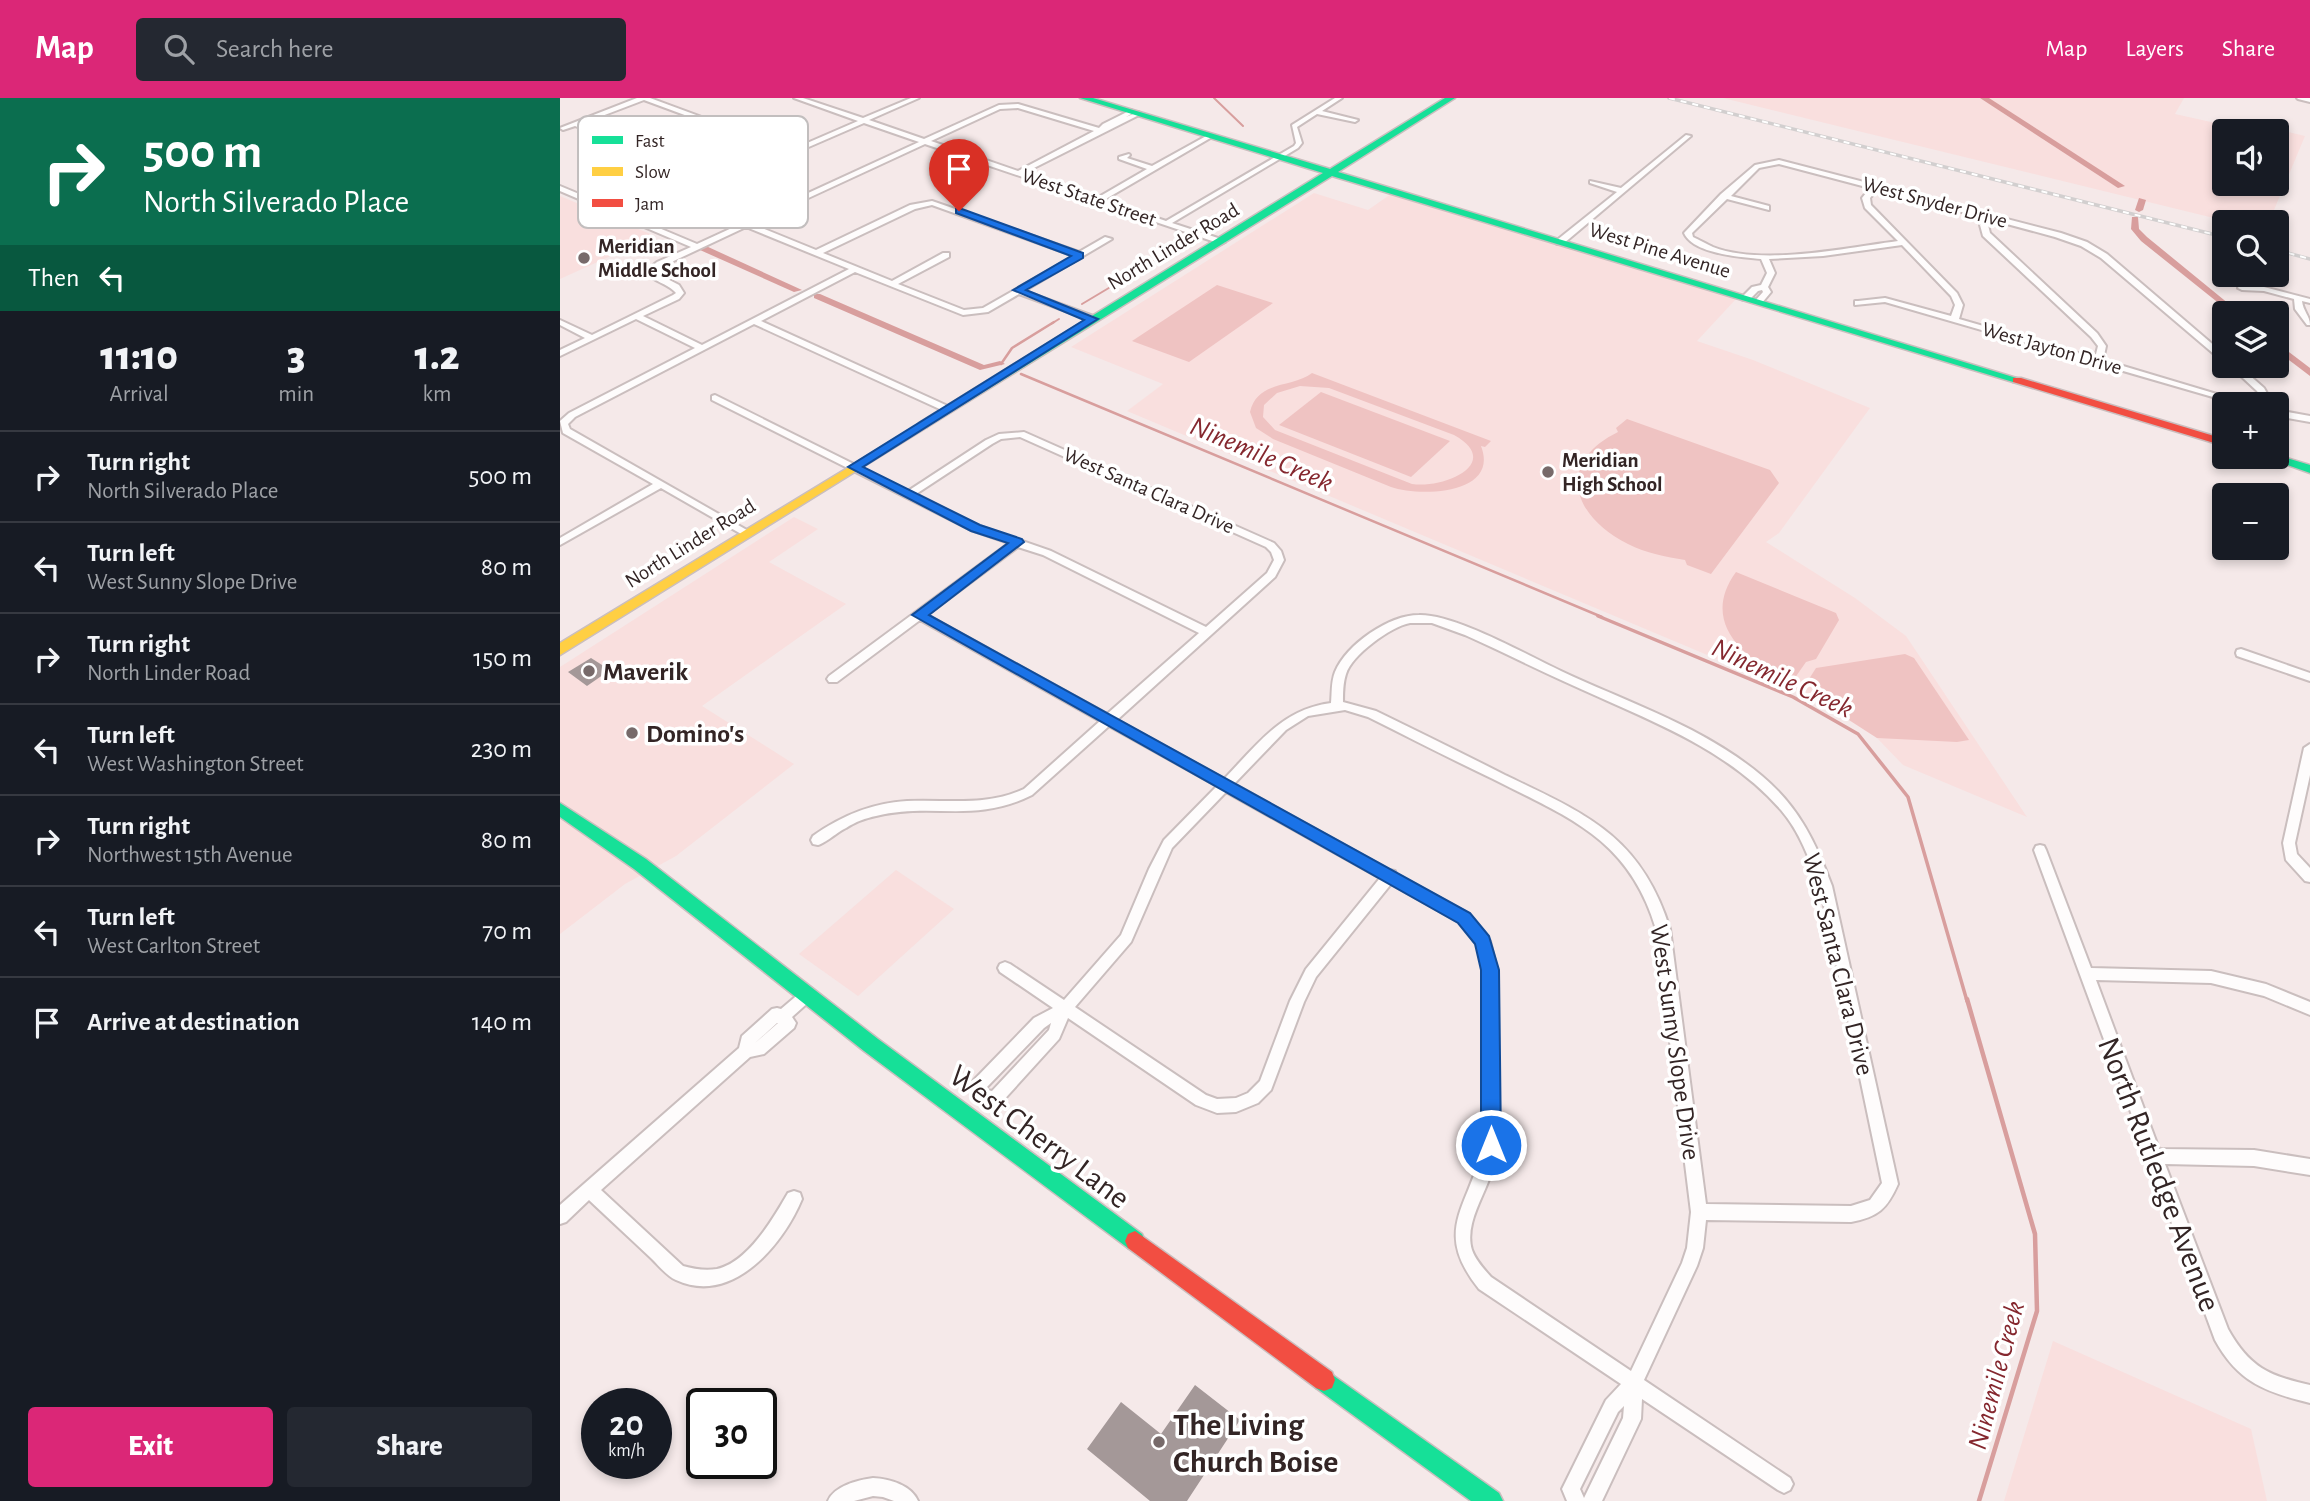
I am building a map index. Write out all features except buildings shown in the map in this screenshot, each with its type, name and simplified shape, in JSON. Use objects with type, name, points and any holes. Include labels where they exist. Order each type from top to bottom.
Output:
[{"type":"main road","name":"West Pine Avenue","points":[[1084,98],[1560,242],[1756,296],[2212,439]]},
{"type":"main road","name":"North Linder Road","points":[[560,650],[1451,98]]},
{"type":"main road","points":[[2289,462],[2310,469]]},
{"type":"main road","name":"West Cherry Lane","points":[[560,809],[619,846],[806,996],[1491,1501]]},
{"type":"street","points":[[597,116],[643,98],[692,116]]},
{"type":"street","name":"West State Street","points":[[797,98],[1221,242]]},
{"type":"street","points":[[808,144],[916,98]]},
{"type":"street","points":[[1167,223],[1304,143],[1294,126],[1339,98]]},
{"type":"street","points":[[808,195],[1009,105],[1100,131]]},
{"type":"street","points":[[1315,112],[1355,120]]},
{"type":"street","points":[[1019,173],[1135,113]]},
{"type":"street","points":[[564,128],[576,124]]},
{"type":"street","points":[[1098,200],[1210,136]]},
{"type":"street","points":[[1560,242],[1688,136]]},
{"type":"street","points":[[1127,155],[1121,158],[1154,169]]},
{"type":"street","name":"West Snyder Drive","points":[[1724,196],[1757,166],[1779,162],[2067,237],[2098,252],[2212,348]]},
{"type":"street","points":[[1591,182],[1622,191]]},
{"type":"street","points":[[1875,187],[1866,198],[1868,206],[1957,300],[1959,310],[1954,320]]},
{"type":"street","points":[[560,188],[578,196]]},
{"type":"street","points":[[1766,208],[1724,196],[1690,229],[1689,238],[1735,254],[1764,257],[1903,243]]},
{"type":"street","points":[[817,253],[926,203],[938,204],[1079,256]]},
{"type":"street","points":[[1990,217],[1984,225],[1986,234],[2094,335],[2102,346],[2098,361]]},
{"type":"street","points":[[652,228],[696,246]]},
{"type":"street","points":[[560,353],[671,300],[680,293],[676,287],[653,276],[650,271],[736,228]]},
{"type":"street","points":[[755,228],[963,313],[974,314],[1108,239]]},
{"type":"street","points":[[892,284],[946,255]]},
{"type":"street","points":[[1756,296],[1771,274],[1764,257]]},
{"type":"street","points":[[747,533],[566,431],[563,423],[572,415],[855,269]]},
{"type":"street","points":[[2242,288],[2264,289],[2310,301]]},
{"type":"street","points":[[1018,290],[1093,319]]},
{"type":"street","points":[[2298,298],[2299,309],[2310,323]]},
{"type":"street","name":"West Jayton Drive","points":[[1858,303],[1885,300],[2212,394]]},
{"type":"street","points":[[636,316],[702,348]]},
{"type":"street","points":[[754,321],[947,409]]},
{"type":"street","points":[[560,322],[592,338]]},
{"type":"street","points":[[2248,378],[2262,392]]},
{"type":"street","points":[[715,398],[975,528],[1047,553],[1207,632],[1028,792],[1014,800],[984,808],[920,806],[860,814],[844,821],[817,841]]},
{"type":"street","points":[[2289,415],[2310,419]]},
{"type":"street","name":"West Santa Clara Drive","points":[[908,495],[989,442],[1010,434],[1031,437],[1270,545],[1279,559],[1271,575],[1207,632]]},
{"type":"street","points":[[560,542],[661,484]]},
{"type":"street","points":[[834,680],[1018,542]]},
{"type":"street","points":[[919,615],[1464,918],[1483,941],[1488,955],[1491,1145],[1489,1164],[1461,1228],[1462,1249],[1470,1268],[1485,1283],[1784,1484]]},
{"type":"street","name":"West Santa Clara Drive","points":[[1337,706],[1340,673],[1345,664],[1383,627],[1407,619],[1433,619],[1710,743],[1747,768],[1779,798],[1812,847],[1826,886],[1890,1184],[1882,1200],[1869,1210],[1851,1214],[1699,1212]]},
{"type":"street","points":[[2241,653],[2310,677]]},
{"type":"street","points":[[981,1096],[995,1099],[1054,1034],[1065,1008],[1126,938],[1168,844],[1292,719],[1317,709],[1337,706]]},
{"type":"street","name":"West Sunny Slope Drive","points":[[1337,706],[1372,714],[1574,814],[1611,841],[1640,874],[1664,929],[1699,1212],[1695,1248],[1634,1383],[1612,1406],[1572,1489],[1576,1501]]},
{"type":"street","points":[[2305,873],[2291,856],[2289,843],[2308,769],[2310,748]]},
{"type":"street","points":[[2040,850],[2085,974],[2211,977],[2266,990],[2310,1009]]},
{"type":"street","points":[[1005,968],[1201,1100],[1217,1106],[1236,1105],[1253,1098],[1266,1086],[1297,1001],[1311,973],[1390,875]]},
{"type":"street","name":"North Rutledge Avenue","points":[[2085,974],[2221,1334],[2232,1356],[2245,1368]]},
{"type":"street","points":[[560,1216],[746,1051],[759,1049],[789,1023],[783,1016],[806,996]]},
{"type":"street","points":[[981,1096],[978,1086],[1039,1023],[1065,1008]]},
{"type":"street","points":[[964,1114],[981,1096]]},
{"type":"street","points":[[2154,1156],[2254,1158],[2310,1167]]},
{"type":"street","points":[[590,1190],[679,1273],[695,1280],[716,1278],[738,1268],[774,1234],[794,1199]]},
{"type":"street","points":[[2245,1368],[2277,1386],[2310,1394]]},
{"type":"street","name":"West Sunny Slope Drive","points":[[1592,1501],[1632,1419],[1634,1383]]},
{"type":"street","points":[[837,1501],[864,1487],[881,1486],[895,1491],[909,1501]]},
{"type":"shaded area","points":[[1723,98],[2184,98],[2175,114],[2212,122],[2212,196],[2280,196],[2274,210],[2212,210],[2212,218]]},
{"type":"shaded area","points":[[2289,132],[2305,136],[2289,174]]},
{"type":"shaded area","name":"Meridian High School","points":[[1314,193],[1368,210],[1391,194],[1736,299],[1697,341],[1753,360],[1870,408],[1779,533],[1766,542],[1855,598],[1906,636],[2027,817],[1903,765],[1877,738],[1824,704],[1127,411],[1163,384],[1071,347]]},
{"type":"shaded area","name":"Meridian Middle School","points":[[560,196],[578,204],[578,228],[636,228],[655,236],[560,279]]},
{"type":"shaded area","points":[[1217,285],[1273,303],[1189,362],[1132,341]]},
{"type":"shaded area","points":[[1312,373],[1491,441],[1485,447],[1481,446],[1484,462],[1479,474],[1454,489],[1420,492],[1404,490],[1273,439],[1256,428],[1250,412],[1260,395],[1276,386]],"holes":[[[1300,386],[1329,388],[1454,435],[1468,445],[1473,455],[1471,464],[1453,478],[1412,484],[1275,430],[1263,417],[1264,405],[1277,393]]]},
{"type":"shaded area","points":[[1321,392],[1450,441],[1411,477],[1279,425]]},
{"type":"shaded area","points":[[1627,419],[1770,470],[1779,483],[1711,574],[1687,565],[1685,560],[1628,544],[1594,519],[1584,504],[1578,489],[1579,474],[1585,459],[1598,445],[1618,432],[1616,428]]},
{"type":"shaded area","points":[[794,517],[818,529],[769,562],[846,604],[702,706],[794,764],[676,856],[625,884],[560,934],[560,667]]},
{"type":"shaded area","points":[[1736,572],[1836,613],[1839,620],[1816,659],[1806,662],[1792,682],[1759,664],[1745,652],[1733,639],[1725,624],[1723,608],[1726,591]]},
{"type":"shaded area","points":[[1905,654],[1914,658],[1969,740],[1957,742],[1877,738],[1824,704],[1809,679],[1816,668]]},
{"type":"shaded area","points":[[896,870],[954,909],[858,996],[799,954]]},
{"type":"shaded area","points":[[2053,1341],[2251,1429],[2267,1501],[2004,1501]]},
{"type":"waterway","name":"Ninemile Creek","points":[[1214,98],[1243,126]]},
{"type":"waterway","points":[[1984,98],[2121,186]]},
{"type":"waterway","points":[[2139,210],[2142,200]]},
{"type":"waterway","points":[[2135,219],[2135,229],[2144,239],[2221,301]]},
{"type":"waterway","points":[[703,248],[797,290]]},
{"type":"waterway","name":"Ninemile Creek","points":[[1082,304],[1154,261],[1166,258]]},
{"type":"waterway","points":[[817,296],[983,368],[1000,364]]},
{"type":"waterway","name":"Ninemile Creek","points":[[1051,324],[1059,319]]},
{"type":"waterway","name":"Ninemile Creek","points":[[1001,364],[1012,348],[1054,322]]},
{"type":"waterway","points":[[2289,356],[2310,373]]},
{"type":"waterway","name":"Ninemile Creek","points":[[1021,374],[1602,617]]},
{"type":"waterway","name":"Ninemile Creek","points":[[1598,616],[1793,697],[1858,734],[1908,797],[1967,1001]]},
{"type":"waterway","name":"Ninemile Creek","points":[[1967,999],[2035,1234],[2037,1311],[1979,1501]]},
{"type":"railway","points":[[1669,98],[2212,234]]},
{"type":"railway","points":[[2289,253],[2310,259]]},
{"type":"traffic: fast","points":[[1084,98],[2017,380]]},
{"type":"traffic: fast","points":[[923,425],[1451,98]]},
{"type":"traffic: fast","points":[[2289,463],[2310,469]]},
{"type":"traffic: fast","points":[[560,809],[640,864],[871,1045],[1135,1241]]},
{"type":"traffic: fast","points":[[1324,1380],[1491,1501]]},
{"type":"traffic: slow","points":[[560,650],[923,425]]},
{"type":"traffic: jam","points":[[2017,380],[2212,439]]},
{"type":"traffic: jam","points":[[1135,1241],[1324,1380]]},
{"type":"place","name":"Meridian Middle School","points":[[584,258]]},
{"type":"place","name":"Meridian High School","points":[[1548,472]]},
{"type":"place","name":"Maverik","points":[[589,671]]},
{"type":"place","name":"Domino's","points":[[632,733]]},
{"type":"place","name":"The Living Church Boise","points":[[1159,1442]]},
{"type":"route","points":[[959,211],[1079,256],[1018,290],[1093,319],[854,467],[975,528],[1018,542],[919,615],[1464,918],[1483,941],[1490,970],[1491,1145]]}]
